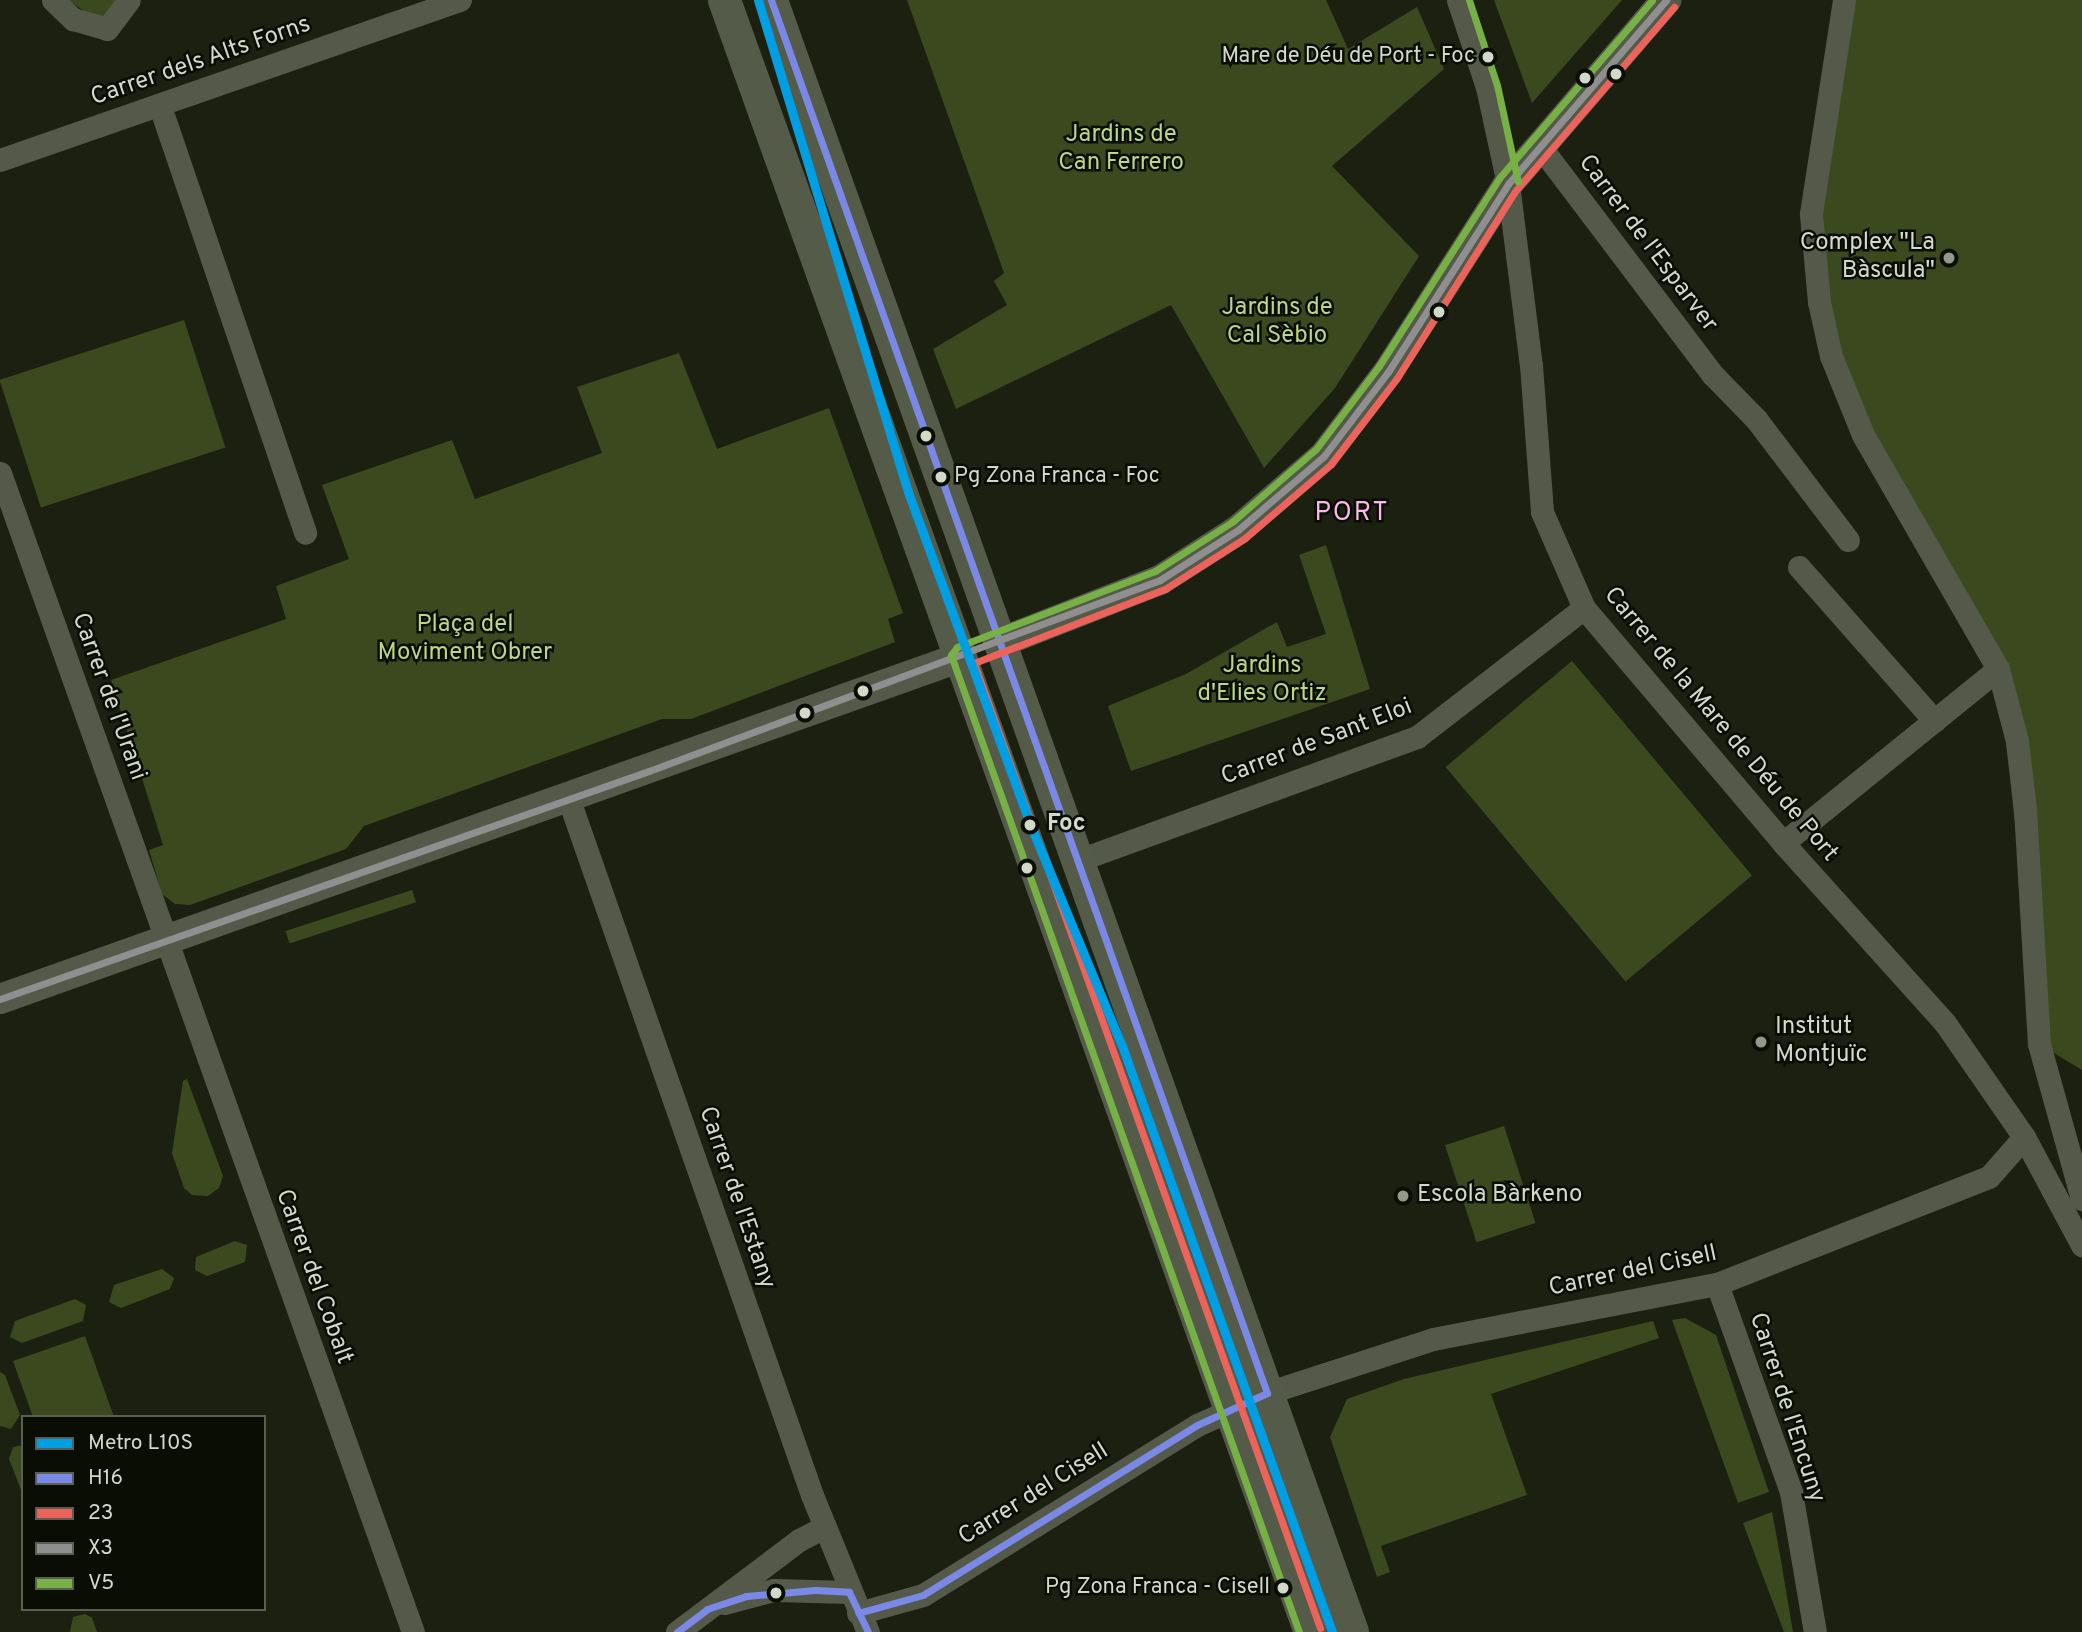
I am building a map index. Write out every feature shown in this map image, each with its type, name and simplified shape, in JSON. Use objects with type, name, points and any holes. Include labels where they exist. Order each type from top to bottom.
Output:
[{"type":"main road","points":[[724,0],[1233,1409],[1310,1632]]},
{"type":"main road","points":[[771,0],[1352,1632]]},
{"type":"main road","points":[[961,657],[999,643]]},
{"type":"main road","points":[[1233,1409],[1267,1393]]},
{"type":"street","points":[[54,0],[73,19],[107,29],[130,0]]},
{"type":"street","name":"Carrer de la Mare de Déu de Port","points":[[1458,0],[1487,88],[1508,184],[1531,365],[1542,512],[1584,608],[1783,843],[1945,1023],[2024,1137],[2082,1245]]},
{"type":"street","points":[[999,643],[1160,579],[1238,530],[1324,456],[1388,372],[1508,184],[1665,0]]},
{"type":"street","points":[[1844,0],[1811,214],[1819,302],[1830,356],[1875,458],[1997,669],[2017,741],[2025,809],[2039,1044],[2082,1199]]},
{"type":"street","name":"Carrer dels Alts Forns","points":[[0,160],[445,1]]},
{"type":"street","points":[[164,118],[305,533]]},
{"type":"street","name":"Carrer de l'Esparver","points":[[1539,145],[1713,375],[1756,419],[1848,540]]},
{"type":"street","name":"Carrer de l'Urani","points":[[0,472],[166,939]]},
{"type":"street","points":[[1799,567],[1935,721]]},
{"type":"street","name":"Carrer de Sant Eloi","points":[[1079,860],[1417,737],[1584,608]]},
{"type":"street","points":[[0,999],[569,800],[961,657]]},
{"type":"street","points":[[1783,843],[1997,669]]},
{"type":"street","name":"Carrer de l'Estany","points":[[569,800],[825,1527],[858,1612]]},
{"type":"street","name":"Carrer del Cobalt","points":[[166,939],[413,1632]]},
{"type":"street","name":"Carrer del Cisell","points":[[1267,1393],[1433,1339],[1717,1284],[1989,1177],[2024,1137]]},
{"type":"street","name":"Carrer de l'Encuny","points":[[1717,1284],[1791,1492],[1815,1632]]},
{"type":"street","name":"Carrer del Cisell","points":[[707,1609],[774,1590],[858,1612],[923,1595],[1197,1425],[1233,1409]]},
{"type":"street","points":[[677,1632],[799,1540],[825,1527]]},
{"type":"green space","points":[[68,0],[121,0],[103,24]]},
{"type":"green space","name":"Jardins de Can Ferrero","points":[[907,0],[1326,0],[1348,49],[1417,7],[1444,69],[1332,166],[1419,256],[1335,388],[1264,468],[1171,305],[956,409],[933,349],[1007,305],[994,281],[1004,273]]},
{"type":"green space","points":[[1494,0],[1622,0],[1532,103]]},
{"type":"green space","points":[[1844,0],[2082,0],[2082,1070],[2039,1044],[1998,669],[1875,458],[1819,302],[1811,214]]},
{"type":"green space","points":[[184,320],[225,447],[41,507],[0,380]]},
{"type":"green space","name":"Plaça del Moviment Obrer","points":[[679,353],[717,449],[829,408],[903,613],[888,619],[895,642],[691,719],[662,719],[364,826],[346,849],[190,905],[175,904],[162,894],[149,850],[163,845],[111,680],[286,619],[276,586],[349,559],[322,485],[452,440],[475,499],[602,453],[577,387]]},
{"type":"green space","name":"Jardins d'Elies Ortiz","points":[[1326,545],[1370,689],[1131,771],[1108,706],[1186,674],[1277,622],[1287,647],[1326,634],[1299,555]]},
{"type":"green space","points":[[1572,661],[1752,875],[1626,982],[1446,767]]},
{"type":"green space","points":[[412,890],[416,902],[290,943],[286,931]]},
{"type":"green space","points":[[187,1079],[223,1176],[219,1188],[208,1196],[192,1195],[184,1188],[172,1153],[183,1081]]},
{"type":"green space","points":[[1504,1126],[1536,1223],[1477,1242],[1445,1145]]},
{"type":"green space","points":[[235,1241],[247,1245],[245,1262],[207,1276],[195,1270],[196,1257]]},
{"type":"green space","points":[[162,1269],[174,1278],[170,1289],[121,1308],[109,1302],[114,1285]]},
{"type":"green space","points":[[75,1299],[86,1305],[83,1321],[22,1343],[10,1337],[15,1321]]},
{"type":"green space","points":[[1685,1318],[1716,1335],[1769,1492],[1738,1503],[1672,1320]]},
{"type":"green space","points":[[1653,1321],[1659,1338],[1491,1394],[1527,1495],[1381,1546],[1390,1572],[1377,1577],[1330,1437],[1347,1399],[1404,1379]]},
{"type":"green space","points":[[85,1336],[113,1415],[32,1415],[13,1361]]},
{"type":"green space","points":[[0,1372],[5,1375],[20,1415],[11,1429],[0,1426]]},
{"type":"green space","points":[[21,1445],[21,1490],[9,1459],[13,1447]]},
{"type":"green space","points":[[1772,1512],[1793,1632],[1784,1632],[1743,1523]]},
{"type":"green space","points":[[85,1614],[92,1618],[97,1632],[70,1632],[73,1617]]},
{"type":"metro line","name":"L10S","points":[[758,0],[908,492],[1030,824],[1122,1046],[1332,1632]]},
{"type":"transit line","name":"H16","points":[[771,0],[1267,1393],[1197,1425],[923,1595],[858,1613]]},
{"type":"transit line","name":"V5","points":[[1469,0],[1497,85],[1518,182]]},
{"type":"transit line","name":"V5","points":[[1299,1632],[951,655],[957,647],[1155,571],[1232,522],[1316,449],[1379,366],[1500,177],[1652,0]]},
{"type":"transit line","name":"X3","points":[[0,999],[649,771],[1160,580],[1238,530],[1324,456],[1388,372],[1508,184],[1666,0]]},
{"type":"transit line","name":"23","points":[[1320,1628],[974,663],[1165,589],[1245,538],[1331,464],[1397,378],[1516,190],[1674,7]]},
{"type":"transit line","name":"H16","points":[[677,1632],[707,1609],[746,1596],[815,1590],[849,1592],[868,1632]]},
{"type":"place","name":"Mare de Déu de Port - Foc","points":[[1488,57]]},
{"type":"place","name":"Complex \"La Bàscula\"","points":[[1949,258]]},
{"type":"place","name":"Pg Zona Franca - Foc","points":[[941,477]]},
{"type":"place","name":"Foc","points":[[1030,825]]},
{"type":"place","name":"Institut Montjuïc","points":[[1761,1042]]},
{"type":"place","name":"Escola Bàrkeno","points":[[1403,1196]]},
{"type":"place","name":"Pg Zona Franca - Cisell","points":[[1283,1588]]},
{"type":"district","name":"PORT","points":[[1352,514]]},
{"type":"park label","name":"Jardins de Cal Sèbio","points":[[1277,323]]}]
